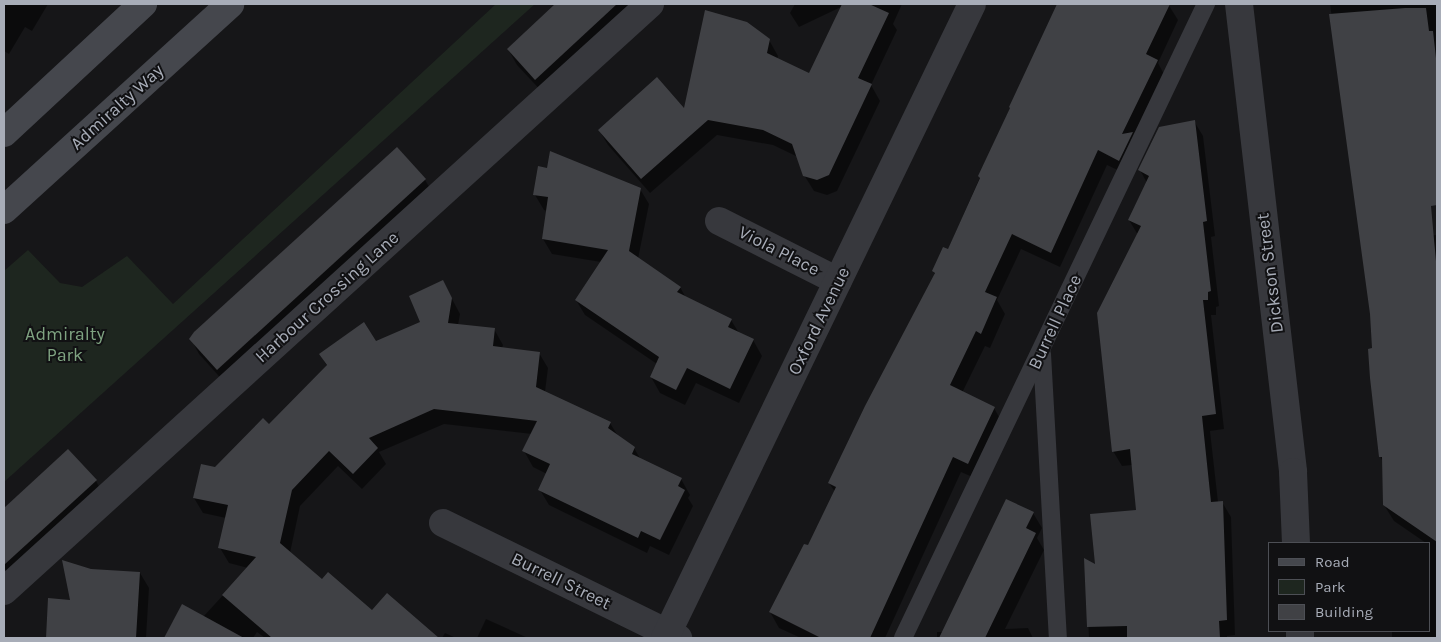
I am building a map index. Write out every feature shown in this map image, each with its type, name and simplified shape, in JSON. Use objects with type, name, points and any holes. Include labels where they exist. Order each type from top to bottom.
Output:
[{"type":"street","points":[[4,133],[143,4]]},
{"type":"street","name":"Admiralty Way","points":[[4,210],[230,4]]},
{"type":"street","name":"Harbour Crossing Lane","points":[[4,591],[650,4]]},
{"type":"street","name":"Oxford Avenue","points":[[670,636],[972,4]]},
{"type":"street","name":"Dickson Street","points":[[1239,4],[1293,472],[1296,542]]},
{"type":"street","name":"Viola Place","points":[[719,221],[838,281]]},
{"type":"street","name":"Burrell Street","points":[[443,524],[670,636]]},
{"type":"lane","name":"Burrell Place","points":[[903,638],[1042,351],[1206,4]]},
{"type":"lane","points":[[1042,351],[1058,638]]},
{"type":"green space","name":"Admiralty Park","points":[[496,4],[535,4],[4,482],[4,271],[28,250],[60,283],[82,287],[127,256],[173,304]]},
{"type":"building","points":[[555,4],[617,4],[535,80],[507,49]]},
{"type":"building","points":[[842,4],[869,4],[889,13],[858,78],[872,84],[829,175],[817,180],[803,176],[792,144],[763,130],[708,120],[641,179],[598,130],[657,77],[684,108],[705,10],[747,22],[770,39],[767,53],[809,73]]},
{"type":"building","points":[[1057,4],[1170,4],[1146,54],[1158,60],[1122,134],[1133,132],[1119,161],[1098,150],[1051,253],[1012,234],[985,292],[997,297],[981,334],[976,331],[950,385],[995,407],[968,464],[953,457],[870,638],[821,638],[769,612],[804,544],[808,545],[836,487],[828,483],[865,406],[935,273],[932,271],[943,247],[948,249],[980,178],[978,176]]},
{"type":"building","points":[[1426,8],[1429,31],[1433,31],[1437,67],[1437,205],[1431,206],[1437,272],[1437,542],[1383,505],[1382,457],[1379,457],[1368,349],[1372,348],[1370,314],[1329,14]]},
{"type":"building","points":[[1195,120],[1207,221],[1203,222],[1211,291],[1208,292],[1208,300],[1203,300],[1216,414],[1202,416],[1211,502],[1223,501],[1227,620],[1219,621],[1220,638],[1127,638],[1127,626],[1087,627],[1084,558],[1095,564],[1090,514],[1136,510],[1130,449],[1112,452],[1097,313],[1141,226],[1128,220],[1149,176],[1138,170],[1159,127]]},
{"type":"building","points":[[397,147],[426,179],[217,370],[189,339],[194,332]]},
{"type":"building","points":[[550,151],[641,188],[629,251],[681,287],[677,292],[732,319],[728,327],[754,339],[730,389],[687,368],[676,390],[650,377],[659,357],[575,300],[608,250],[542,239],[548,197],[533,195],[538,166],[547,168]]},
{"type":"building","points":[[443,280],[452,298],[448,323],[495,328],[493,346],[540,352],[536,387],[611,422],[608,428],[635,447],[632,454],[682,478],[678,486],[685,490],[660,540],[641,531],[638,538],[538,490],[550,464],[522,451],[537,421],[434,409],[369,438],[378,448],[353,474],[329,451],[292,490],[280,543],[322,579],[328,572],[372,610],[387,593],[439,638],[272,638],[222,595],[256,557],[218,548],[228,505],[193,498],[201,464],[215,467],[263,418],[269,424],[327,365],[319,354],[364,322],[376,341],[420,322],[409,296]]},
{"type":"building","points":[[68,449],[97,480],[4,565],[4,508]]},
{"type":"building","points":[[1006,499],[1034,512],[1026,528],[1036,533],[985,638],[939,638]]},
{"type":"building","points":[[62,560],[91,569],[140,572],[136,638],[46,638],[48,598],[70,600]]},
{"type":"building","points":[[182,604],[244,638],[164,638]]}]
